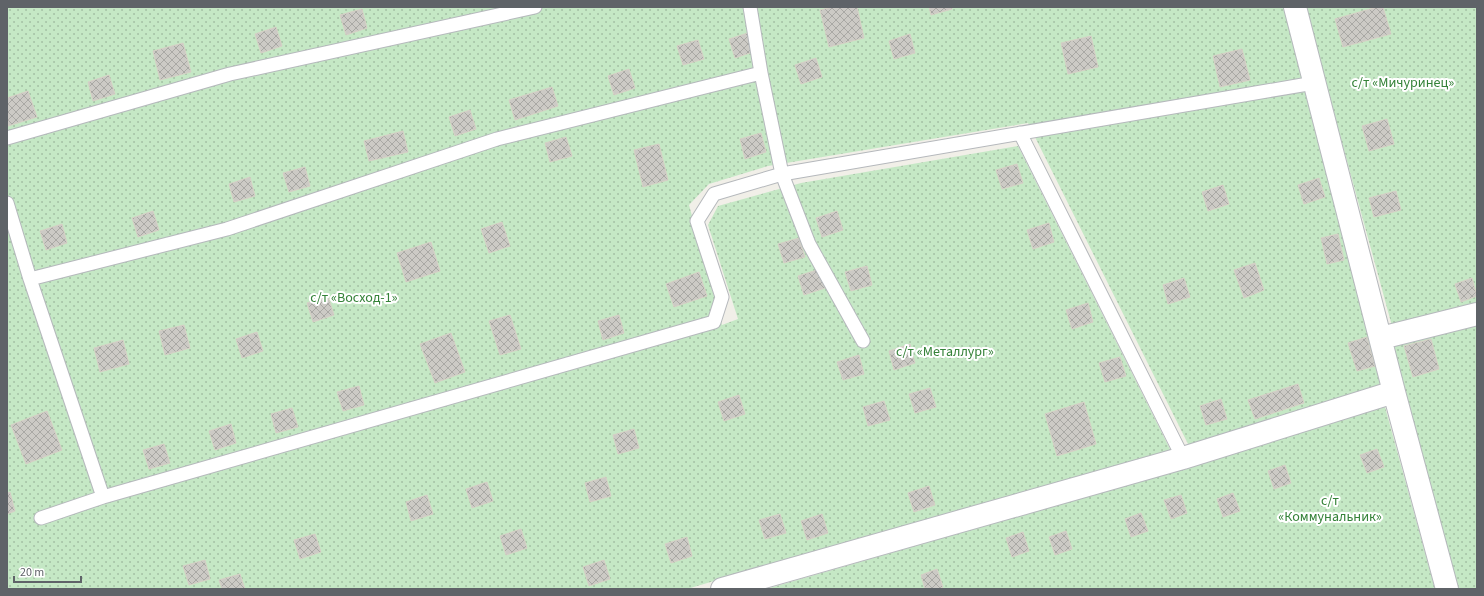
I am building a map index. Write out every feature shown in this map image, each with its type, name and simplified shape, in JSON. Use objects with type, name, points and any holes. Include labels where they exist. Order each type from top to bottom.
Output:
[{"type":"street","points":[[1295,7],[1394,392],[1447,589]]},
{"type":"street","points":[[1381,338],[1477,314]]},
{"type":"street","points":[[722,589],[1183,458],[1394,392]]},
{"type":"lane","points":[[7,138],[230,74],[535,7]]},
{"type":"lane","points":[[750,7],[761,73],[782,174],[809,244],[863,340]]},
{"type":"lane","points":[[30,279],[227,229],[497,139],[761,73]]},
{"type":"lane","points":[[41,518],[103,497],[714,322],[722,297],[697,221],[714,194],[782,174],[1314,83]]},
{"type":"lane","points":[[1020,133],[1183,458]]},
{"type":"lane","points":[[7,203],[30,279],[103,497]]},
{"type":"green space","name":"с/т «Восход-1»","points":[[7,7],[1288,7],[1385,386],[1190,448],[1028,123],[768,166],[709,184],[689,205],[722,325],[738,319],[708,225],[718,206],[801,183],[1018,146],[1172,453],[850,541],[687,589],[7,589]]},
{"type":"green space","name":"с/т «Мичуринец»","points":[[1305,7],[1477,7],[1477,304],[1392,326]]},
{"type":"green space","points":[[1477,324],[1477,589],[1456,589],[1393,346]]},
{"type":"green space","name":"с/т «Коммунальник»","points":[[1385,407],[1435,589],[766,589],[1175,471]]},
{"type":"building","points":[[832,7],[857,7],[864,38],[829,47],[820,10]]},
{"type":"building","points":[[929,7],[952,7],[952,9],[931,15]]},
{"type":"building","points":[[1377,7],[1383,7],[1391,34],[1343,47],[1335,19]]},
{"type":"building","points":[[362,9],[367,28],[346,35],[340,15]]},
{"type":"building","points":[[276,27],[282,46],[261,53],[255,34]]},
{"type":"building","points":[[751,32],[756,51],[735,58],[729,39]]},
{"type":"building","points":[[910,34],[915,53],[894,59],[889,41]]},
{"type":"building","points":[[1091,36],[1098,67],[1068,74],[1061,43]]},
{"type":"building","points":[[698,40],[704,59],[683,65],[677,46]]},
{"type":"building","points":[[183,43],[191,72],[160,80],[153,51]]},
{"type":"building","points":[[1242,49],[1250,80],[1220,87],[1213,56]]},
{"type":"building","points":[[816,58],[822,77],[801,84],[795,65]]},
{"type":"building","points":[[629,69],[635,88],[614,95],[608,76]]},
{"type":"building","points":[[109,75],[115,94],[93,101],[88,82]]},
{"type":"building","points":[[552,87],[558,106],[515,120],[509,100]]},
{"type":"building","points":[[28,91],[37,117],[8,126],[7,98]]},
{"type":"building","points":[[470,110],[476,129],[455,136],[449,117]]},
{"type":"building","points":[[1387,119],[1394,144],[1369,151],[1362,126]]},
{"type":"building","points":[[403,131],[408,152],[369,161],[364,141]]},
{"type":"building","points":[[761,133],[766,152],[745,159],[740,139]]},
{"type":"building","points":[[566,137],[572,156],[550,162],[545,143]]},
{"type":"building","points":[[659,144],[668,180],[643,187],[634,150]]},
{"type":"building","points":[[1017,164],[1023,183],[1002,189],[996,170]]},
{"type":"building","points":[[305,167],[310,186],[289,192],[283,173]]},
{"type":"building","points":[[250,177],[255,196],[234,202],[229,184]]},
{"type":"building","points":[[1319,178],[1325,197],[1304,204],[1298,185]]},
{"type":"building","points":[[1223,185],[1229,204],[1208,211],[1202,192]]},
{"type":"building","points":[[1396,191],[1401,210],[1374,217],[1369,198]]},
{"type":"building","points":[[153,211],[159,230],[138,237],[132,218]]},
{"type":"building","points":[[837,211],[843,230],[822,237],[816,218]]},
{"type":"building","points":[[502,222],[510,246],[489,253],[481,229]]},
{"type":"building","points":[[1049,223],[1054,242],[1033,249],[1027,230]]},
{"type":"building","points":[[62,224],[67,243],[46,250],[40,231]]},
{"type":"building","points":[[1338,234],[1344,260],[1327,264],[1321,238]]},
{"type":"building","points":[[799,238],[805,257],[784,263],[778,244]]},
{"type":"building","points":[[431,242],[440,271],[406,282],[397,253]]},
{"type":"building","points":[[1255,263],[1264,290],[1244,298],[1234,270]]},
{"type":"building","points":[[867,266],[872,285],[851,291],[845,272]]},
{"type":"building","points":[[820,269],[825,288],[804,295],[798,276]]},
{"type":"building","points":[[699,272],[707,296],[674,307],[666,284]]},
{"type":"building","points":[[1184,278],[1190,297],[1168,304],[1163,285]]},
{"type":"building","points":[[1472,278],[1477,296],[1461,302],[1455,284]]},
{"type":"building","points":[[328,296],[334,315],[313,322],[307,303]]},
{"type":"building","points":[[1088,303],[1093,322],[1072,329],[1066,310]]},
{"type":"building","points":[[510,315],[521,349],[500,355],[489,321]]},
{"type":"building","points":[[619,315],[624,333],[603,340],[598,321]]},
{"type":"building","points":[[184,325],[190,348],[165,355],[159,331]]},
{"type":"building","points":[[257,332],[263,351],[242,358],[236,339]]},
{"type":"building","points":[[451,333],[465,372],[435,383],[420,344]]},
{"type":"building","points":[[1367,337],[1375,366],[1357,371],[1348,343]]},
{"type":"building","points":[[1431,339],[1439,369],[1413,377],[1404,346]]},
{"type":"building","points":[[123,340],[129,364],[100,372],[94,348]]},
{"type":"building","points":[[910,344],[915,363],[894,370],[889,351]]},
{"type":"building","points":[[859,355],[864,374],[843,380],[837,362]]},
{"type":"building","points":[[1120,357],[1126,376],[1105,382],[1099,363]]},
{"type":"building","points":[[1298,384],[1304,403],[1255,419],[1248,400]]},
{"type":"building","points":[[359,386],[364,405],[343,411],[337,392]]},
{"type":"building","points":[[930,388],[936,407],[915,413],[909,394]]},
{"type":"building","points":[[739,395],[745,414],[724,421],[718,402]]},
{"type":"building","points":[[1221,399],[1227,419],[1206,425],[1200,406]]},
{"type":"building","points":[[884,401],[890,420],[868,426],[863,407]]},
{"type":"building","points":[[1084,402],[1096,444],[1057,456],[1045,414]]},
{"type":"building","points":[[292,408],[298,427],[276,433],[271,414]]},
{"type":"building","points":[[47,411],[62,450],[26,464],[11,425]]},
{"type":"building","points":[[231,424],[236,443],[215,450],[209,431]]},
{"type":"building","points":[[634,429],[639,448],[618,454],[613,435]]},
{"type":"building","points":[[164,444],[170,463],[149,469],[143,450]]},
{"type":"building","points":[[1377,449],[1384,467],[1367,473],[1360,455]]},
{"type":"building","points":[[1285,465],[1291,483],[1274,489],[1268,471]]},
{"type":"building","points":[[606,477],[611,496],[590,502],[585,483]]},
{"type":"building","points":[[487,482],[493,501],[472,508],[466,489]]},
{"type":"building","points":[[929,486],[935,505],[914,512],[908,493]]},
{"type":"building","points":[[10,492],[15,511],[7,514],[7,493]]},
{"type":"building","points":[[1233,493],[1240,511],[1223,517],[1217,499]]},
{"type":"building","points":[[427,495],[433,514],[411,521],[406,502]]},
{"type":"building","points":[[1181,495],[1187,513],[1171,519],[1164,500]]},
{"type":"building","points":[[1141,513],[1148,531],[1131,537],[1125,519]]},
{"type":"building","points":[[780,514],[786,533],[765,539],[759,520]]},
{"type":"building","points":[[822,514],[828,533],[807,540],[801,521]]},
{"type":"building","points":[[521,529],[527,548],[506,555],[500,536]]},
{"type":"building","points":[[1066,531],[1072,549],[1055,555],[1049,537]]},
{"type":"building","points":[[1023,532],[1029,551],[1012,557],[1006,538]]},
{"type":"building","points":[[315,534],[321,552],[300,559],[294,540]]},
{"type":"building","points":[[687,537],[692,556],[671,563],[665,544]]},
{"type":"building","points":[[205,560],[210,579],[189,585],[183,566]]},
{"type":"building","points":[[604,560],[610,579],[589,586],[583,567]]},
{"type":"building","points":[[937,569],[943,587],[939,589],[925,589],[921,575]]},
{"type":"building","points":[[240,574],[245,589],[222,589],[219,580]]},
{"type":"park label","name":"с/т «Металлург»","points":[[945,351]]}]
